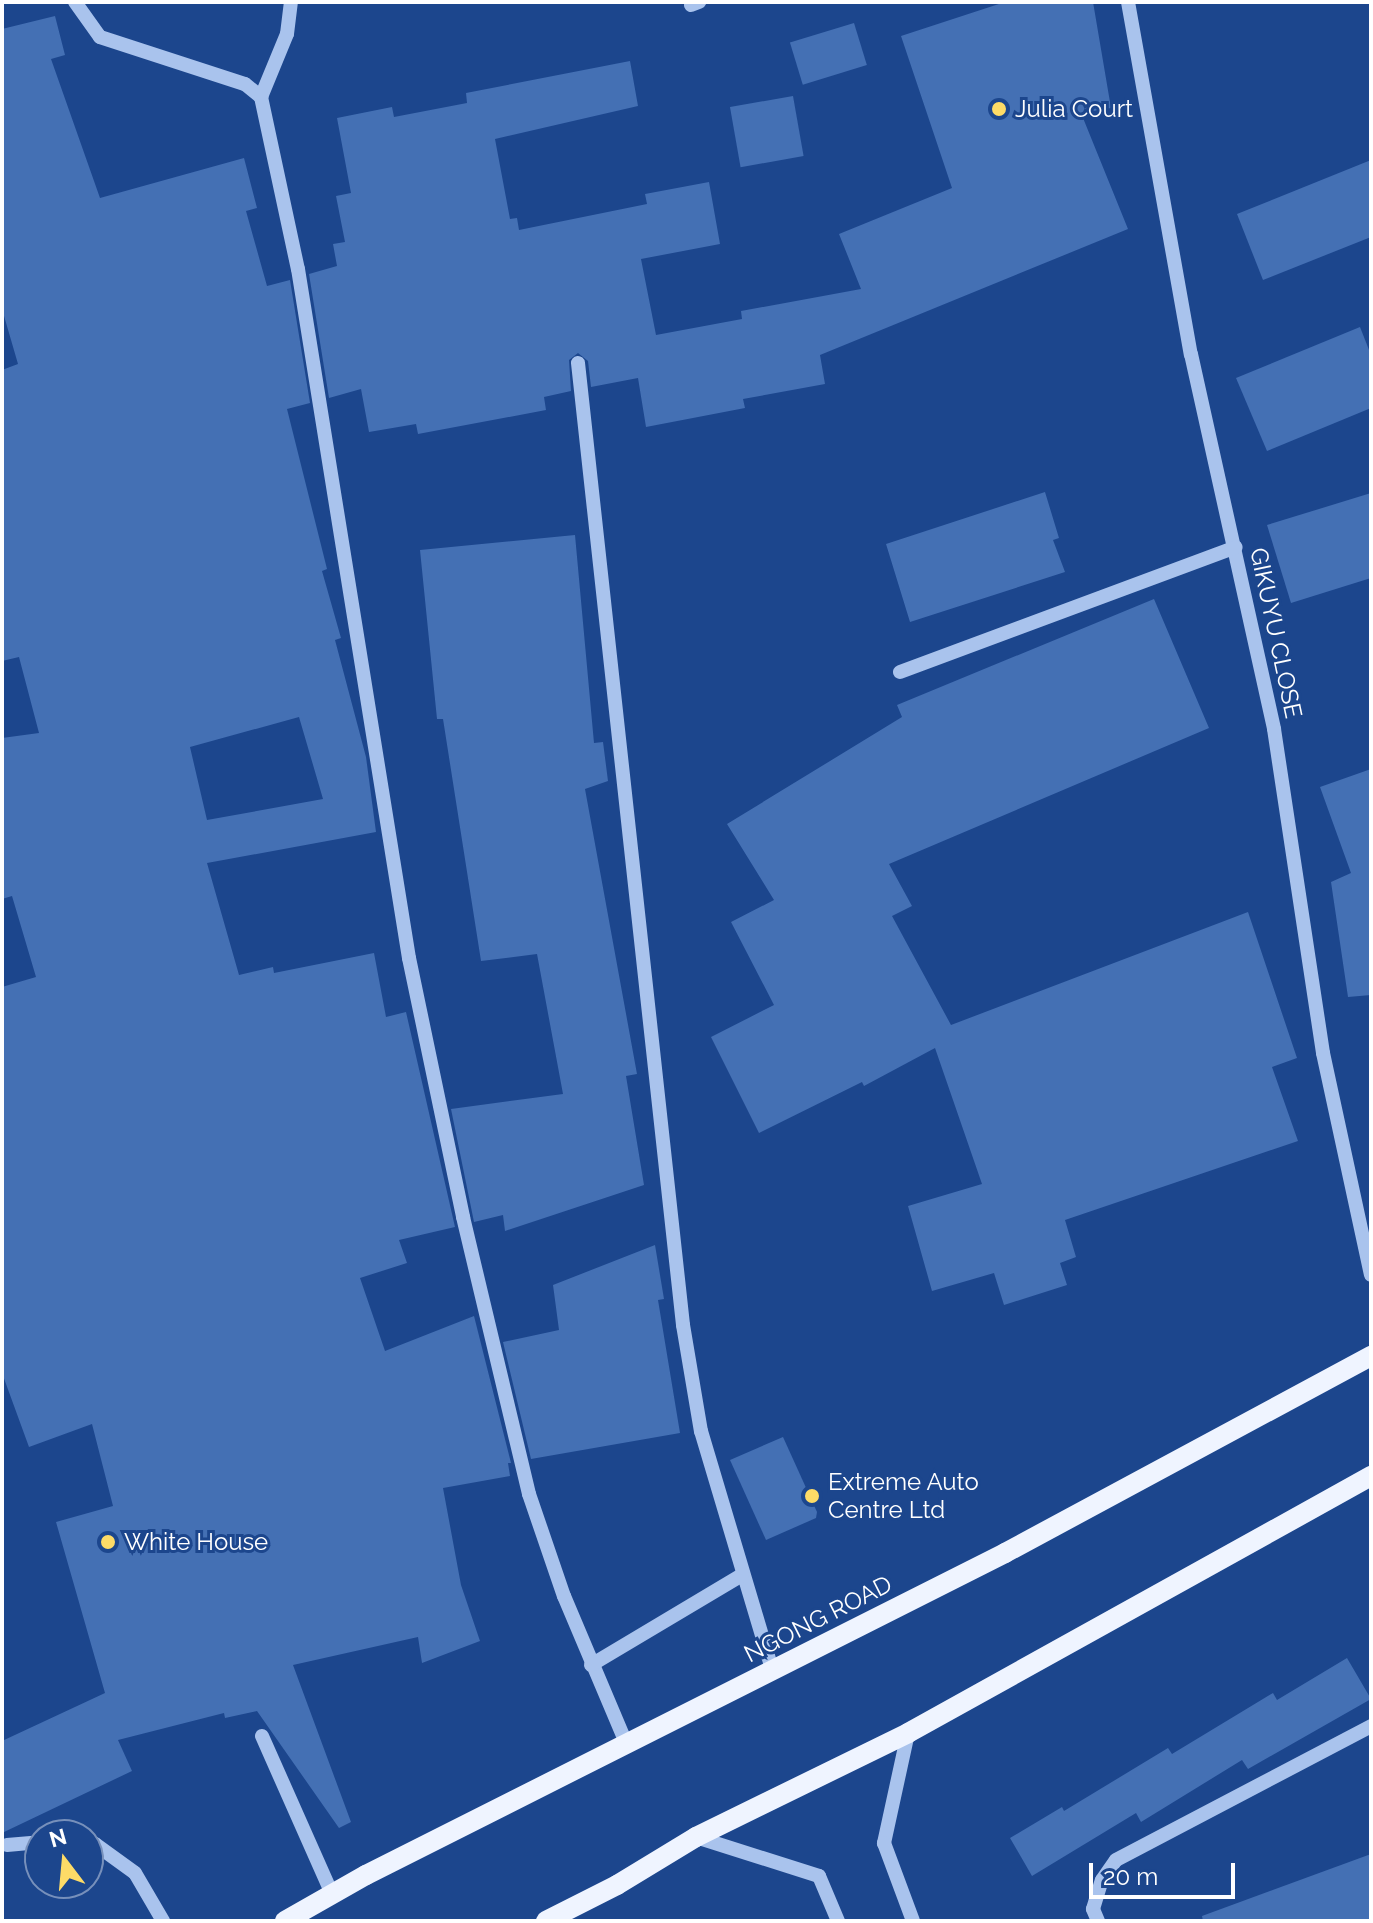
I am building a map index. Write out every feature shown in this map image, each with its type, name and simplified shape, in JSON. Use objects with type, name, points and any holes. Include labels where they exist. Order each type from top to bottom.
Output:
[{"type":"main road","name":"NGONG ROAD","points":[[285,1921],[332,1894],[773,1672],[1140,1482],[1371,1356]]},
{"type":"main road","points":[[546,1921],[617,1885],[696,1837],[908,1733],[1371,1476]]},
{"type":"street","points":[[75,2],[100,37],[245,84],[261,97]]},
{"type":"street","points":[[291,2],[287,34],[261,97],[298,269],[409,958],[463,1217],[529,1494],[591,1665],[627,1745]]},
{"type":"street","name":"GIKUYU CLOSE","points":[[1128,2],[1191,354],[1274,729],[1323,1053],[1371,1275]]},
{"type":"street","points":[[578,363],[683,1325],[701,1431],[773,1672]]},
{"type":"street","points":[[900,672],[1236,547]]},
{"type":"street","points":[[591,1665],[742,1575]]},
{"type":"street","points":[[1098,1921],[1093,1909],[1102,1880],[1116,1860],[1371,1726]]},
{"type":"street","points":[[908,1733],[884,1843],[913,1921]]},
{"type":"street","points":[[262,1736],[332,1894]]},
{"type":"street","points":[[696,1837],[819,1876],[838,1921]]},
{"type":"street","points":[[7,1845],[24,1843]]},
{"type":"street","points":[[104,1851],[135,1873],[163,1921]]},
{"type":"building","points":[[1005,2],[1093,2],[1111,108],[1081,113],[1128,229],[820,355],[825,384],[743,399],[745,408],[646,427],[638,378],[591,387],[588,361],[578,353],[569,360],[571,391],[544,397],[546,410],[418,434],[416,424],[369,432],[361,389],[329,398],[309,274],[337,266],[333,244],[345,242],[336,196],[351,193],[337,118],[392,107],[394,117],[467,103],[466,93],[630,61],[638,106],[495,139],[510,219],[517,218],[519,230],[647,204],[645,194],[709,182],[720,244],[641,259],[656,335],[742,319],[741,311],[861,289],[839,234],[952,188],[901,36]]},
{"type":"building","points":[[55,16],[65,55],[51,59],[100,198],[244,158],[257,208],[246,211],[267,286],[290,280],[310,403],[287,409],[327,569],[322,571],[341,638],[335,640],[366,757],[376,832],[207,863],[239,975],[273,967],[274,973],[374,953],[386,1017],[406,1012],[455,1227],[399,1240],[407,1263],[360,1278],[385,1351],[474,1316],[511,1463],[508,1463],[510,1476],[443,1488],[461,1585],[480,1641],[422,1663],[418,1637],[293,1665],[351,1822],[339,1828],[257,1711],[225,1718],[224,1713],[118,1740],[132,1771],[31,1819],[24,1819],[24,1823],[2,1833],[2,1741],[105,1693],[56,1522],[113,1506],[92,1424],[29,1447],[2,1373],[2,987],[36,977],[12,896],[2,899],[2,738],[39,733],[19,657],[2,661],[2,370],[18,364],[2,309],[2,29]],"holes":[[[299,717],[323,799],[207,820],[190,747]]]},
{"type":"building","points":[[854,23],[867,65],[803,85],[790,43]]},
{"type":"building","points":[[793,96],[804,156],[741,167],[730,107]]},
{"type":"building","points":[[1371,160],[1371,237],[1263,280],[1237,214]]},
{"type":"building","points":[[1360,327],[1371,355],[1371,408],[1267,451],[1236,378]]},
{"type":"building","points":[[1045,492],[1059,538],[1053,540],[1065,572],[910,622],[886,544]]},
{"type":"building","points":[[1371,493],[1371,578],[1291,603],[1267,525]]},
{"type":"building","points":[[575,535],[594,743],[603,742],[608,781],[585,789],[637,1074],[626,1076],[644,1185],[505,1231],[503,1215],[474,1222],[451,1109],[563,1094],[537,954],[481,961],[443,719],[437,719],[420,550]]},
{"type":"building","points":[[1154,599],[1209,728],[889,864],[912,906],[892,916],[951,1025],[1248,912],[1297,1058],[1272,1067],[1298,1141],[1065,1220],[1076,1257],[1060,1263],[1067,1285],[1004,1305],[994,1273],[932,1291],[908,1206],[982,1184],[935,1048],[864,1086],[862,1082],[759,1133],[711,1037],[774,1005],[731,922],[774,900],[727,824],[902,717],[897,705]]},
{"type":"building","points":[[1371,769],[1371,995],[1348,997],[1331,882],[1351,873],[1320,787]]},
{"type":"building","points":[[655,1245],[664,1299],[658,1300],[680,1433],[531,1459],[503,1342],[559,1330],[553,1285]]},
{"type":"building","points":[[783,1437],[817,1512],[816,1518],[766,1540],[730,1460]]},
{"type":"building","points":[[1347,1658],[1371,1699],[1248,1769],[1242,1760],[1141,1822],[1136,1813],[1032,1876],[1010,1838],[1062,1807],[1064,1811],[1168,1748],[1172,1754],[1273,1693],[1277,1700]]},
{"type":"building","points":[[1371,1854],[1371,1921],[1203,1921],[1202,1916]]},
{"type":"place","name":"Julia Court","points":[[999,109]]},
{"type":"place","name":"Extreme Auto Centre Ltd","points":[[812,1496]]},
{"type":"place","name":"White House","points":[[108,1542]]}]
